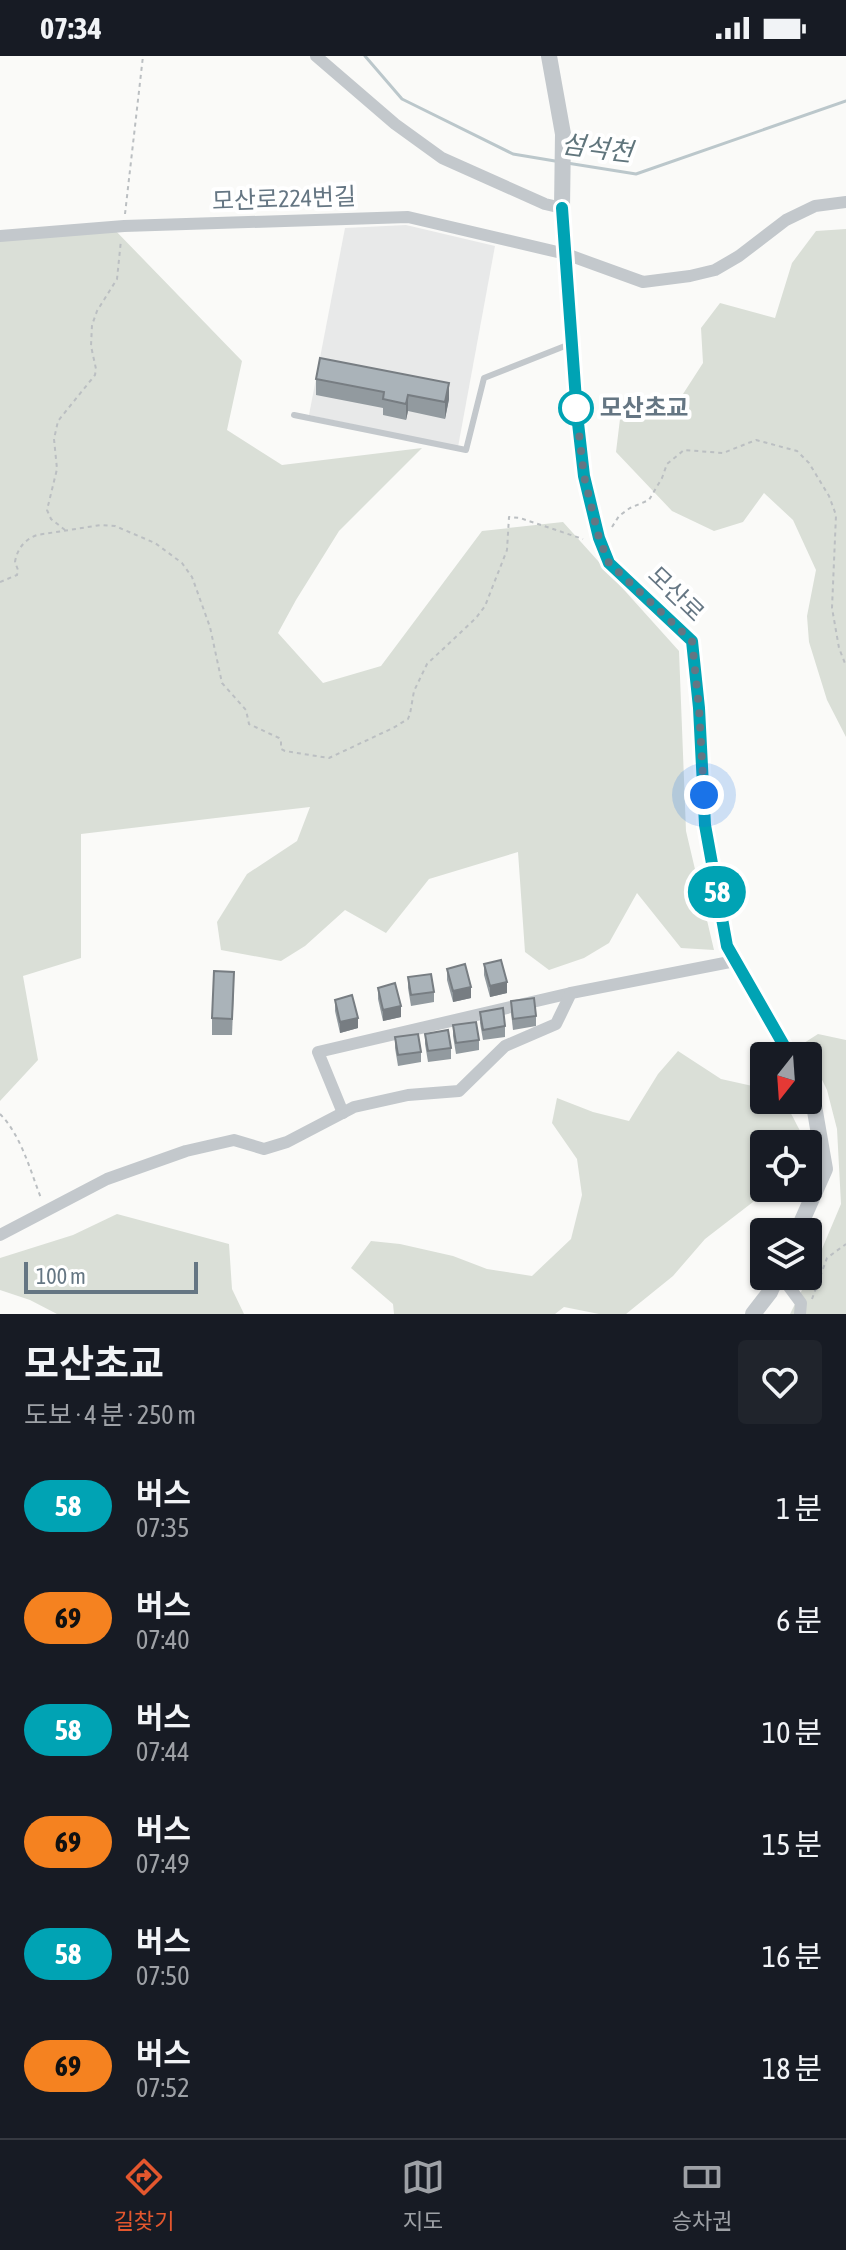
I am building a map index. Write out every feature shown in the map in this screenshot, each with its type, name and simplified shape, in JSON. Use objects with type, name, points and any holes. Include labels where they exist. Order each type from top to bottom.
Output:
[{"type":"street","points":[[316,56],[395,124],[442,158],[545,204],[562,208]]},
{"type":"street","name":"모산로","points":[[549,56],[563,134],[562,208],[570,344],[584,476],[599,538],[609,563],[692,641],[705,825],[727,946],[782,1042]]},
{"type":"street","name":"모산로224번길","points":[[0,236],[124,226],[408,217],[566,254],[643,282],[715,270],[786,220],[815,206],[846,202]]},
{"type":"street","points":[[343,1113],[318,1052],[571,993],[735,961]]},
{"type":"street","points":[[0,1235],[107,1179],[186,1151],[234,1140],[264,1149],[287,1142],[354,1107],[408,1095],[459,1091],[505,1046],[556,1024],[571,993]]},
{"type":"street","points":[[803,1218],[825,1169],[815,1114]]},
{"type":"street","points":[[753,1314],[771,1290]]},
{"type":"street","points":[[790,1290],[801,1303],[800,1314]]},
{"type":"lane","points":[[294,415],[466,450],[484,378],[570,344]]},
{"type":"path","points":[[66,531],[51,519],[47,510],[57,469],[55,430],[61,415],[95,375],[92,325],[117,279],[143,56]]},
{"type":"path","points":[[0,582],[18,572],[16,557],[27,539],[37,535],[101,525],[115,526],[155,543],[182,563],[192,577],[210,627],[222,683],[246,710],[249,724],[279,738],[281,749],[285,751],[321,758],[341,754],[408,719],[414,691],[427,664],[485,606],[507,550],[509,517],[590,541],[609,532],[614,522],[630,508],[649,500],[667,464],[684,450],[723,453],[756,440],[797,451],[809,463],[834,507],[832,608],[839,648],[846,666]]},
{"type":"path","points":[[0,1114],[9,1123],[45,1210]]},
{"type":"path","points":[[811,1305],[827,1258],[846,1244]]},
{"type":"shaded area","points":[[406,225],[495,246],[458,447],[309,415],[345,228]]},
{"type":"shaded area","points":[[112,227],[242,361],[227,430],[282,465],[422,448],[339,531],[278,633],[323,683],[381,666],[482,531],[563,522],[679,651],[686,831],[714,950],[681,948],[637,893],[609,943],[584,958],[549,970],[525,952],[518,852],[429,879],[386,933],[345,910],[305,946],[281,961],[221,950],[217,922],[247,874],[297,841],[310,807],[81,834],[81,958],[23,976],[38,1060],[0,1101],[0,241]]},
{"type":"shaded area","points":[[846,229],[846,737],[827,700],[809,642],[807,616],[816,570],[793,520],[764,493],[743,522],[714,531],[672,511],[616,452],[620,419],[683,394],[703,363],[701,328],[720,303],[775,318],[792,263],[816,231]]},
{"type":"shaded area","points":[[818,1034],[846,1040],[846,1314],[790,1314],[802,1290],[822,1290],[822,1249],[841,1204],[837,1129],[822,1080],[822,1042],[806,1042]]},
{"type":"shaded area","points":[[678,1051],[721,1079],[750,1085],[750,1114],[792,1114],[800,1130],[750,1130],[750,1202],[753,1202],[705,1239],[673,1276],[626,1314],[599,1314],[564,1307],[555,1314],[394,1314],[393,1304],[351,1268],[371,1241],[400,1244],[453,1256],[487,1269],[532,1276],[571,1239],[582,1195],[577,1159],[552,1123],[557,1098],[629,1121],[658,1074]]},
{"type":"shaded area","points":[[117,1214],[229,1244],[232,1289],[244,1314],[57,1314],[30,1300],[0,1290],[0,1258],[73,1235]]},
{"type":"building","points":[[320,358],[449,383],[445,402],[408,395],[406,404],[383,399],[384,392],[316,379]]},
{"type":"building","points":[[501,960],[507,982],[490,986],[484,964]]},
{"type":"building","points":[[465,964],[471,987],[453,991],[447,969]]},
{"type":"building","points":[[214,971],[234,972],[232,1019],[212,1018]]},
{"type":"building","points":[[431,974],[434,992],[411,995],[408,977]]},
{"type":"building","points":[[395,983],[401,1006],[383,1010],[378,988]]},
{"type":"building","points":[[352,995],[358,1018],[340,1022],[335,1000]]},
{"type":"building","points":[[534,998],[536,1016],[513,1019],[511,1001]]},
{"type":"building","points":[[503,1008],[505,1026],[483,1030],[480,1012]]},
{"type":"building","points":[[476,1022],[479,1040],[456,1043],[453,1025]]},
{"type":"building","points":[[448,1030],[451,1048],[428,1051],[425,1034]]},
{"type":"building","points":[[418,1034],[421,1052],[398,1055],[395,1037]]},
{"type":"waterway","name":"섬석천","points":[[365,56],[402,99],[513,154],[555,161]]},
{"type":"waterway","name":"섬석천","points":[[567,163],[636,174],[846,101]]},
{"type":"bus line","name":"58","points":[[562,208],[577,414],[584,476],[599,538],[609,563],[692,641],[705,825],[727,946],[782,1042]]},
{"type":"place","name":"모산초교","points":[[576,408]]},
{"type":"route","points":[[576,408],[584,476],[599,538],[609,563],[692,641],[704,795]]}]
